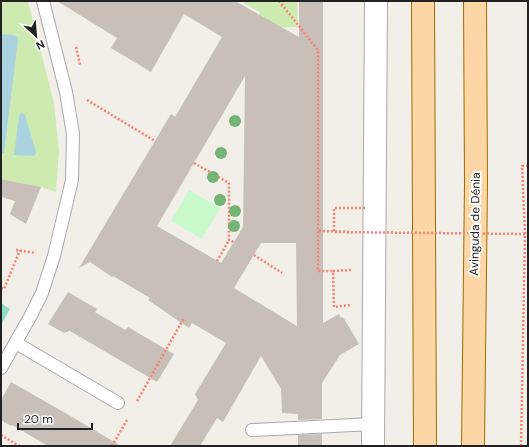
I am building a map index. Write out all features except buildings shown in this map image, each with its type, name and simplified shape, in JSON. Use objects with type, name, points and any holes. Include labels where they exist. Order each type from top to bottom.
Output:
[{"type":"main road","points":[[423,1],[425,446]]},
{"type":"main road","name":"Avinguda de Dénia","points":[[473,446],[476,183],[476,1]]},
{"type":"street","points":[[373,446],[376,1]]},
{"type":"lane","points":[[1,368],[30,317],[48,275],[72,180],[73,134],[66,92],[43,1]]},
{"type":"lane","points":[[16,343],[118,403]]},
{"type":"lane","points":[[252,430],[374,424]]},
{"type":"path","points":[[279,1],[318,50],[318,271],[333,271]]},
{"type":"path","points":[[75,43],[82,72]]},
{"type":"path","points":[[86,93],[87,101],[156,141]]},
{"type":"path","points":[[194,163],[229,184],[229,240],[217,261]]},
{"type":"path","points":[[522,446],[525,234],[522,166],[528,166]]},
{"type":"path","points":[[365,208],[334,208],[334,232],[525,234]]},
{"type":"path","points":[[229,240],[234,242]]},
{"type":"path","points":[[1,288],[4,289],[20,250]]},
{"type":"path","points":[[254,255],[282,273]]},
{"type":"path","points":[[135,406],[184,318]]},
{"type":"path","points":[[112,446],[128,419]]},
{"type":"path","points":[[1,435],[19,446]]},
{"type":"green space","points":[[1,1],[28,1],[54,103],[59,151],[56,192],[41,187],[1,179]]},
{"type":"green space","points":[[240,1],[297,1],[298,27],[270,28],[257,19],[260,12]]},
{"type":"green space","points":[[189,190],[220,208],[202,239],[171,221]]},
{"type":"green space","points":[[1,303],[10,309],[1,325]]},
{"type":"water","points":[[1,34],[14,35],[18,37],[4,153],[1,153]]},
{"type":"water","points":[[22,113],[25,115],[36,152],[34,156],[14,155],[19,116]]}]
